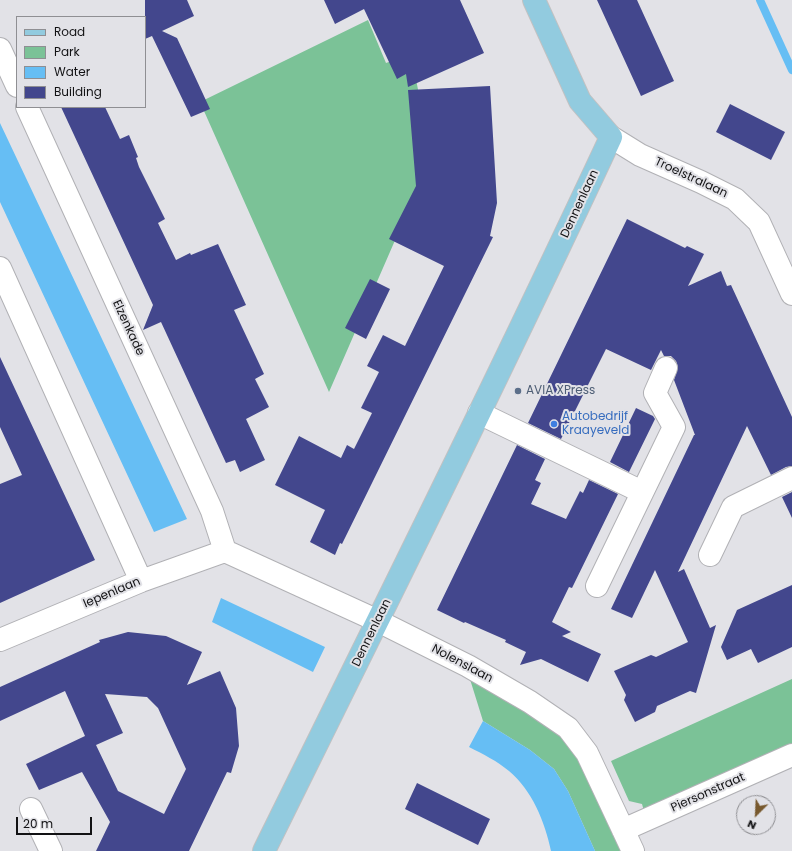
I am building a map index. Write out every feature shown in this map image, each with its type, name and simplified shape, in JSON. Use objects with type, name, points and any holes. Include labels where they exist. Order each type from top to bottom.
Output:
[{"type":"main road","points":[[534,0],[580,101],[612,137]]},
{"type":"main road","name":"Dennenlaan","points":[[264,851],[378,621],[612,137]]},
{"type":"street","points":[[0,49],[16,84]]},
{"type":"street","name":"Elzenkade","points":[[27,108],[212,511],[225,551]]},
{"type":"street","name":"Troelstralaan","points":[[612,137],[640,155],[735,199],[759,222],[792,294]]},
{"type":"street","points":[[0,268],[141,581]]},
{"type":"street","points":[[597,586],[674,427],[655,393],[666,368]]},
{"type":"street","points":[[479,413],[642,492]]},
{"type":"street","points":[[710,555],[733,507],[792,478]]},
{"type":"street","name":"Iepenlaan","points":[[0,640],[141,581],[225,551]]},
{"type":"street","name":"Nolenslaan","points":[[225,551],[378,621],[468,666],[530,702],[568,728],[587,753],[633,851]]},
{"type":"street","name":"Piersonstraat","points":[[623,830],[792,755]]},
{"type":"street","points":[[31,809],[51,851]]},
{"type":"green space","points":[[368,20],[386,63],[411,54],[425,125],[423,176],[329,392],[200,102]]},
{"type":"green space","points":[[469,676],[529,711],[569,743],[626,851],[595,851],[568,791],[554,769],[530,750],[483,721]]},
{"type":"green space","points":[[792,679],[792,744],[644,811],[642,804],[629,801],[611,761]]},
{"type":"water","points":[[0,123],[187,519],[154,532],[0,202]]},
{"type":"water","points":[[221,598],[325,647],[313,672],[212,622]]},
{"type":"water","points":[[483,721],[530,750],[554,769],[568,791],[595,851],[551,851],[541,818],[531,797],[524,787],[504,767],[469,747]]},
{"type":"building","points":[[145,0],[187,0],[194,16],[162,31],[177,38],[210,109],[191,117],[152,36],[146,39]]},
{"type":"building","points":[[324,0],[460,0],[484,53],[408,87],[406,74],[397,79],[364,9],[335,24]]},
{"type":"building","points":[[597,0],[637,0],[674,81],[641,96]]},
{"type":"building","points":[[490,86],[497,203],[490,236],[493,237],[342,544],[340,543],[335,555],[310,542],[325,510],[275,485],[299,436],[341,458],[347,445],[354,449],[372,413],[361,408],[379,372],[367,366],[383,335],[405,346],[444,266],[389,239],[416,186],[408,90]]},
{"type":"building","points":[[730,104],[785,132],[771,160],[716,132]]},
{"type":"building","points":[[61,108],[105,108],[120,139],[129,135],[138,157],[136,158],[139,167],[165,219],[158,223],[176,260],[190,253],[191,255],[218,244],[246,305],[234,310],[264,374],[255,379],[269,407],[246,419],[265,460],[240,472],[235,460],[226,463],[161,322],[143,330],[153,305]]},
{"type":"building","points":[[627,219],[685,248],[687,246],[704,254],[688,286],[721,271],[727,286],[731,285],[792,417],[792,466],[786,467],[771,475],[747,426],[678,572],[684,569],[710,628],[716,625],[696,693],[690,691],[657,706],[655,712],[635,722],[624,700],[626,695],[614,671],[651,655],[656,657],[688,642],[655,570],[632,618],[611,609],[695,435],[674,380],[678,367],[676,361],[671,356],[664,356],[661,350],[651,370],[606,349],[561,439],[528,423]]},
{"type":"building","points":[[370,279],[390,289],[366,339],[345,328]]},
{"type":"building","points":[[0,357],[95,560],[0,603],[0,484],[22,475],[0,427]]},
{"type":"building","points":[[636,408],[653,416],[655,419],[629,472],[610,462]]},
{"type":"building","points":[[517,445],[545,459],[535,480],[541,483],[531,504],[566,519],[580,491],[583,493],[589,480],[618,494],[572,588],[569,587],[552,622],[571,632],[562,636],[601,654],[588,682],[541,659],[520,665],[526,652],[505,642],[506,640],[437,610]]},
{"type":"building","points":[[792,492],[792,518],[782,497]]},
{"type":"building","points":[[792,585],[792,647],[758,663],[751,649],[727,660],[721,647],[737,610]]},
{"type":"building","points":[[128,632],[166,636],[202,652],[187,685],[220,671],[236,708],[239,746],[231,773],[227,772],[189,851],[96,851],[110,822],[82,772],[39,790],[26,764],[85,736],[65,691],[0,721],[0,687],[100,642],[99,640]],"holes":[[[105,694],[147,697],[158,708],[186,769],[164,814],[118,791],[96,745],[123,733]]]},
{"type":"building","points":[[417,783],[490,819],[478,845],[405,809]]},
{"type":"waterway","points":[[760,0],[792,70]]},
{"type":"place","name":"AVIA XPress","points":[[518,391]]},
{"type":"place","name":"Autobedrijf Kraayeveld","points":[[554,424]]}]
